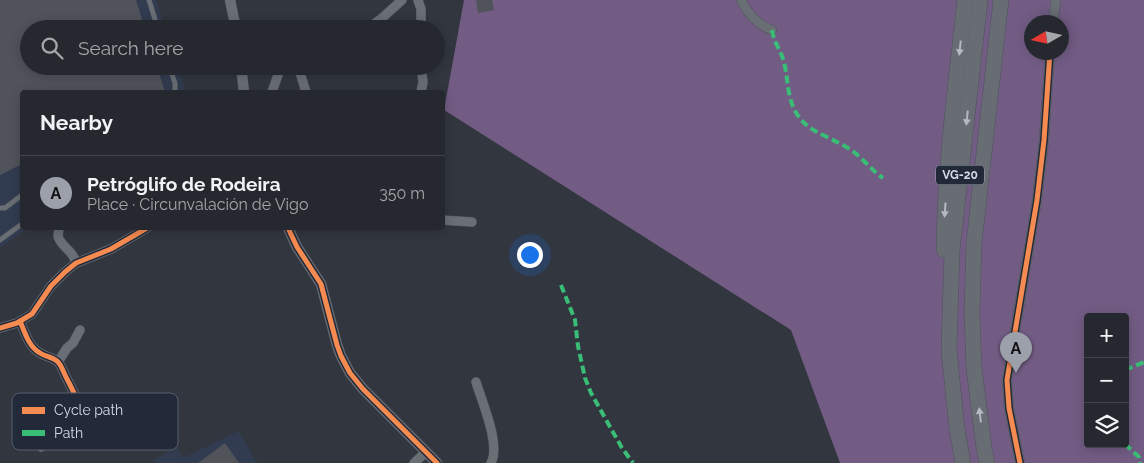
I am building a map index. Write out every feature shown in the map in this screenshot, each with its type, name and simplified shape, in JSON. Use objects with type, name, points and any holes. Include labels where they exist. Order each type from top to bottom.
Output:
[{"type":"highway","points":[[949,351],[942,316],[944,216],[965,0]]},
{"type":"highway","name":"VG-20","points":[[963,463],[957,428],[949,351],[952,251],[980,0]]},
{"type":"highway","name":"VG-20","points":[[987,463],[974,368],[972,312],[974,243],[1001,1]]},
{"type":"street","points":[[230,0],[234,20]]},
{"type":"street","points":[[379,20],[402,0]]},
{"type":"street","points":[[418,0],[421,9],[421,20]]},
{"type":"street","points":[[741,0],[744,7],[761,25],[772,30]]},
{"type":"street","points":[[1054,15],[1056,0]]},
{"type":"street","points":[[1020,463],[1009,408],[1007,380],[1037,200],[1044,140],[1049,60]]},
{"type":"street","points":[[242,75],[244,90]]},
{"type":"street","points":[[273,90],[278,75]]},
{"type":"street","points":[[301,75],[305,90]]},
{"type":"street","points":[[421,90],[423,75]]},
{"type":"street","points":[[445,220],[472,222]]},
{"type":"street","points":[[59,230],[60,240],[73,254],[76,263]]},
{"type":"street","points":[[0,328],[20,321],[32,314],[51,286],[76,263],[111,249],[144,230]]},
{"type":"street","points":[[289,230],[297,247],[321,284],[337,345],[345,365],[363,389],[436,463]]},
{"type":"street","points":[[20,321],[33,348],[58,362],[75,393]]},
{"type":"street","points":[[58,362],[67,348],[73,343],[80,330]]},
{"type":"street","points":[[476,382],[493,437],[495,448],[491,463]]},
{"type":"street","points":[[414,463],[426,452]]},
{"type":"lane","points":[[148,0],[155,20]]},
{"type":"lane","points":[[172,75],[175,90]]},
{"type":"lane","points":[[0,208],[5,208],[20,197]]},
{"type":"lane","points":[[0,240],[20,225]]},
{"type":"shaded area","points":[[0,0],[156,0],[162,20],[20,20],[20,75],[181,75],[185,90],[20,90],[20,230],[25,230],[0,248]]},
{"type":"shaded area","points":[[464,0],[1144,0],[1144,463],[840,463],[791,330],[445,111]]},
{"type":"shaded area","points":[[239,431],[257,463],[155,463],[153,460],[171,450],[178,450],[183,458]]},
{"type":"building","points":[[0,0],[136,0],[142,20],[20,20],[20,75],[160,75],[164,90],[20,90],[20,165],[0,175]]},
{"type":"building","points":[[476,0],[492,0],[494,10],[478,13]]},
{"type":"building","points":[[225,443],[239,463],[198,463]]},
{"type":"marked path","points":[[772,30],[784,62],[790,97],[799,118],[814,130],[851,150],[883,178]]},
{"type":"marked path","points":[[561,285],[575,320],[585,378],[591,393],[622,448],[633,463]]},
{"type":"marked path","points":[[1129,368],[1144,362]]},
{"type":"marked path","points":[[1129,448],[1139,457],[1140,463]]},
{"type":"cycle path","points":[[1020,463],[1009,408],[1007,380],[1037,200],[1044,140],[1049,60]]},
{"type":"cycle path","points":[[0,328],[17,323],[32,314],[51,286],[76,263],[111,249],[144,230]]},
{"type":"cycle path","points":[[289,230],[297,247],[321,284],[337,345],[350,373],[363,389],[437,463]]},
{"type":"cycle path","points":[[20,321],[33,347],[59,364],[74,393]]},
{"type":"place","name":"Petróglifo de Rodeira","points":[[1016,373]]}]
